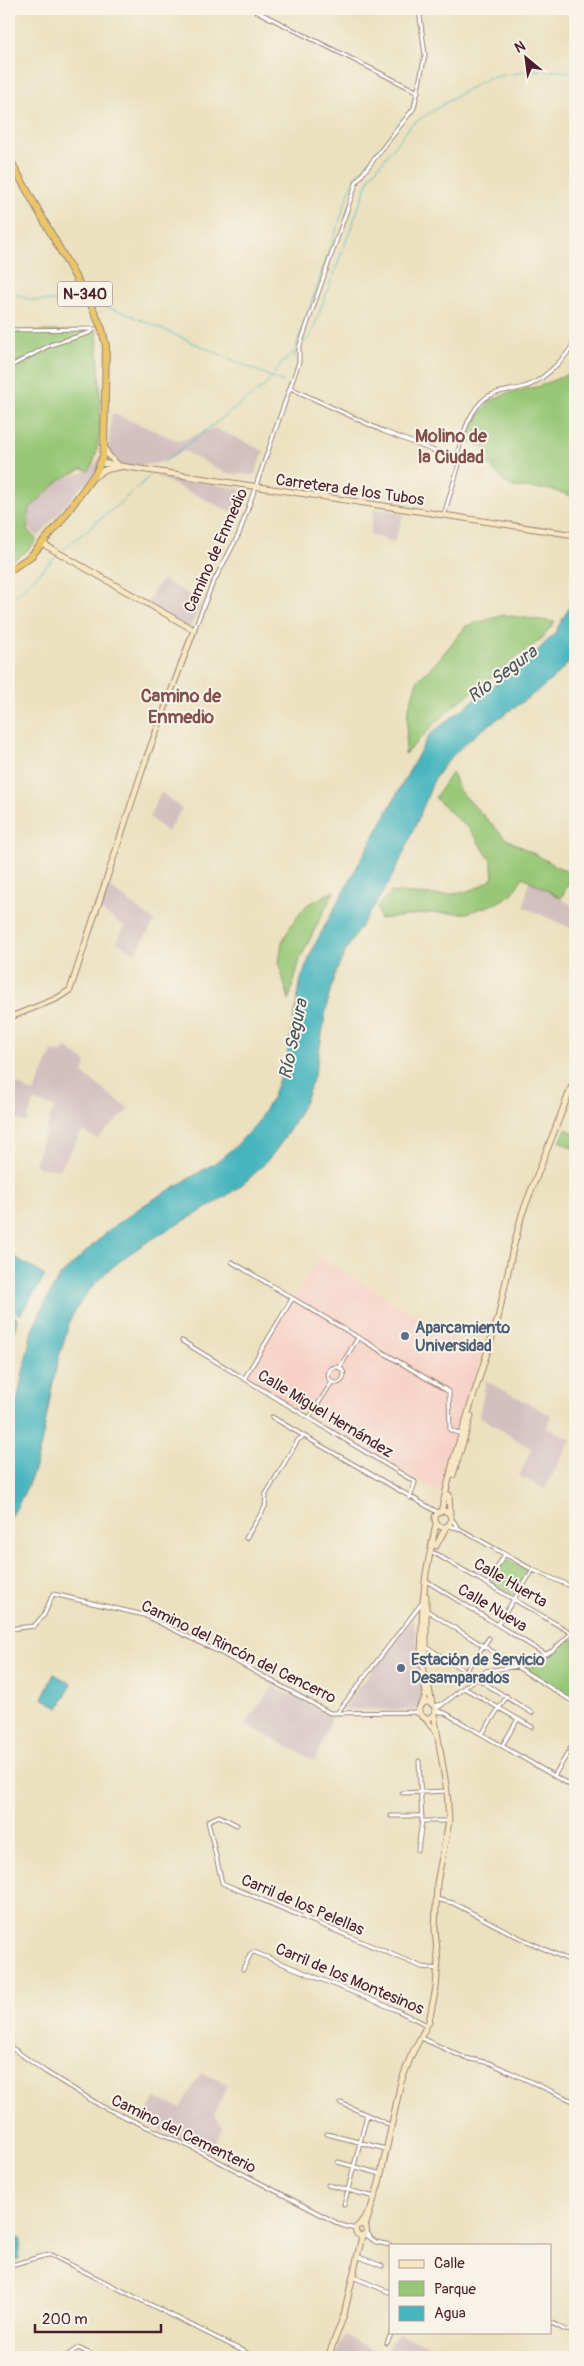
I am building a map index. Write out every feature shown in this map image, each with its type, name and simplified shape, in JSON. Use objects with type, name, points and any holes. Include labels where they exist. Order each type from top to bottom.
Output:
[{"type":"highway","name":"N-340","points":[[9,158],[99,329],[106,355],[104,445],[100,464],[93,478],[43,544],[31,556],[9,571]]},
{"type":"main road","points":[[104,445],[108,456],[120,467]]},
{"type":"main road","name":"Carretera de los Tubos","points":[[100,464],[575,535]]},
{"type":"main road","name":"Carretera de los Tubos","points":[[93,478],[104,470],[120,467]]},
{"type":"main road","points":[[43,544],[194,630]]},
{"type":"main road","name":"Camino de Enmedio","points":[[9,1019],[56,999],[70,990],[146,759],[194,630]]},
{"type":"main road","points":[[328,2357],[344,2315],[357,2254],[381,2174],[400,2082],[427,2025],[436,1988],[435,1930],[437,1883],[449,1821],[447,1791],[424,1646],[428,1582],[438,1540],[451,1517],[448,1495],[490,1345],[522,1214],[575,1078]]},
{"type":"main road","points":[[437,1733],[424,1717],[421,1705],[426,1694],[422,1654],[422,1617],[426,1573],[436,1524],[435,1519],[440,1512],[461,1434],[490,1345]]},
{"type":"main road","points":[[440,1512],[451,1517]]},
{"type":"main road","points":[[436,1524],[440,1527],[447,1527]]},
{"type":"main road","points":[[421,1705],[427,1703],[435,1709]]},
{"type":"main road","points":[[424,1717],[435,1709]]},
{"type":"main road","points":[[357,2254],[356,2229],[374,2200]]},
{"type":"main road","points":[[356,2229],[365,2232]]},
{"type":"main road","points":[[356,2229],[365,2232]]},
{"type":"street","points":[[252,9],[418,92]]},
{"type":"street","name":"Camino de Enmedio","points":[[194,630],[212,586],[235,543],[256,488],[299,362],[299,348],[357,181],[412,113],[425,55],[418,9]]},
{"type":"street","points":[[9,330],[99,329]]},
{"type":"street","points":[[9,368],[50,345],[99,329]]},
{"type":"street","points":[[456,459],[470,420],[486,398],[495,393],[532,384],[564,358],[575,341]]},
{"type":"street","points":[[290,388],[384,431],[460,461],[444,515]]},
{"type":"street","points":[[232,1262],[449,1392],[450,1430],[461,1434]]},
{"type":"street","points":[[244,1379],[292,1299]]},
{"type":"street","points":[[340,1368],[358,1338]]},
{"type":"street","name":"Calle Miguel Hernández","points":[[182,1341],[415,1482],[410,1498]]},
{"type":"street","points":[[332,1367],[340,1368],[344,1372],[342,1380],[337,1383],[332,1382],[328,1378],[328,1370],[332,1367]]},
{"type":"street","points":[[309,1418],[332,1382]]},
{"type":"street","points":[[272,1417],[410,1498],[440,1512]]},
{"type":"street","points":[[246,1538],[266,1507],[266,1494],[298,1440],[304,1436]]},
{"type":"street","points":[[451,1517],[458,1528]]},
{"type":"street","points":[[447,1527],[458,1528],[533,1570],[575,1588]]},
{"type":"street","name":"Calle Huerta","points":[[434,1553],[574,1632]]},
{"type":"street","points":[[488,1584],[504,1554]]},
{"type":"street","points":[[498,1624],[533,1570]]},
{"type":"street","name":"Calle Nueva","points":[[428,1582],[545,1654]]},
{"type":"street","name":"Camino del Rincón del Cencerro","points":[[9,1629],[34,1626],[44,1614],[53,1594],[144,1614],[221,1653],[330,1713],[415,1712]]},
{"type":"street","points":[[336,1713],[387,1651],[413,1613],[423,1602]]},
{"type":"street","points":[[426,1610],[484,1644],[575,1703]]},
{"type":"street","points":[[413,1613],[422,1617]]},
{"type":"street","points":[[435,1709],[489,1669],[519,1666],[545,1654],[574,1632]]},
{"type":"street","points":[[465,1672],[489,1638]]},
{"type":"street","points":[[424,1646],[532,1713]]},
{"type":"street","points":[[464,1688],[532,1728]]},
{"type":"street","points":[[482,1734],[507,1696]]},
{"type":"street","points":[[421,1705],[415,1712],[424,1717]]},
{"type":"street","points":[[435,1709],[575,1788]]},
{"type":"street","points":[[435,1709],[445,1713]]},
{"type":"street","points":[[502,1746],[518,1719]]},
{"type":"street","points":[[554,1776],[575,1742]]},
{"type":"street","points":[[418,1850],[422,1821],[419,1761]]},
{"type":"street","points":[[402,1793],[447,1791]]},
{"type":"street","name":"Carril de los Pelellas","points":[[237,1825],[219,1816],[208,1821],[222,1883],[413,1963],[437,1969]]},
{"type":"street","points":[[391,1816],[422,1816]]},
{"type":"street","points":[[422,1821],[449,1821]]},
{"type":"street","points":[[436,1900],[453,1903],[516,1936],[575,1963]]},
{"type":"street","name":"Carril de los Montesinos","points":[[243,1970],[251,1953],[254,1952],[394,2009],[427,2025]]},
{"type":"street","points":[[420,2038],[465,2058],[490,2063],[575,2102]]},
{"type":"street","name":"Camino del Cementerio","points":[[9,2046],[46,2072],[101,2106],[195,2149],[340,2225],[356,2229]]},
{"type":"street","points":[[341,2103],[390,2125]]},
{"type":"street","points":[[344,2205],[367,2115]]},
{"type":"street","points":[[327,2134],[386,2149]]},
{"type":"street","points":[[338,2162],[381,2174]]},
{"type":"street","points":[[328,2184],[374,2200]]},
{"type":"street","points":[[365,2232],[372,2240],[389,2245]]},
{"type":"street","points":[[9,2266],[31,2261],[44,2254],[51,2255],[255,2357]]},
{"type":"street","points":[[357,2254],[382,2266]]},
{"type":"street","points":[[352,2277],[389,2292]]},
{"type":"street","points":[[552,2323],[565,2330],[574,2329]]},
{"type":"street","points":[[387,2343],[391,2334]]},
{"type":"street","points":[[64,2357],[78,2348],[97,2357]]},
{"type":"shaded area","points":[[112,413],[179,441],[215,428],[264,451],[254,475],[226,473],[184,451],[158,463],[106,470],[81,487],[38,537],[24,525],[25,510],[64,478],[89,471],[108,448]]},
{"type":"shaded area","points":[[154,475],[248,490],[246,501],[240,516]]},
{"type":"shaded area","points":[[374,508],[404,514],[394,543],[370,534]]},
{"type":"shaded area","points":[[162,579],[202,602],[188,632],[144,607]]},
{"type":"shaded area","points":[[161,792],[182,809],[167,832],[149,817]]},
{"type":"shaded area","points":[[529,880],[575,907],[575,930],[524,907]]},
{"type":"shaded area","points":[[107,885],[155,921],[135,953],[117,942],[124,926],[100,910]]},
{"type":"shaded area","points":[[67,1048],[86,1062],[83,1074],[129,1109],[97,1139],[82,1131],[60,1169],[39,1168],[35,1162],[54,1107],[34,1101],[26,1123],[9,1114],[9,1080],[34,1093],[52,1051],[59,1053]]},
{"type":"shaded area","points":[[319,1257],[482,1354],[441,1494],[246,1378]]},
{"type":"shaded area","points":[[486,1381],[551,1415],[547,1428],[571,1439],[545,1489],[519,1476],[532,1449],[479,1416]]},
{"type":"shaded area","points":[[413,1618],[423,1683],[421,1698],[416,1710],[342,1709]]},
{"type":"shaded area","points":[[273,1686],[332,1717],[315,1761],[245,1724]]},
{"type":"shaded area","points":[[201,2073],[228,2084],[214,2114],[223,2127],[210,2154],[142,2121],[155,2098],[180,2108]]},
{"type":"shaded area","points":[[398,2334],[434,2347],[432,2352],[441,2357],[342,2357],[336,2355],[345,2335],[382,2355]]},
{"type":"green space","points":[[97,331],[100,424],[95,459],[89,471],[82,469],[61,479],[29,509],[27,530],[37,540],[26,552],[9,563],[9,332]]},
{"type":"green space","points":[[575,371],[575,497],[552,490],[514,487],[505,482],[487,463],[484,455],[485,447],[463,441],[473,422],[492,400],[508,393],[540,386]]},
{"type":"green space","points":[[504,615],[555,622],[540,640],[452,707],[405,754],[408,711],[417,681],[440,658],[466,626]]},
{"type":"green space","points":[[452,772],[459,790],[505,838],[573,875],[561,898],[523,877],[512,894],[495,904],[467,913],[431,913],[380,919],[377,907],[391,892],[444,895],[470,890],[493,878],[492,862],[471,831],[435,798]]},
{"type":"green space","points":[[334,891],[300,959],[289,1000],[279,964],[282,942],[291,925],[307,905]]},
{"type":"green space","points":[[566,1129],[575,1134],[575,1150],[560,1141]]},
{"type":"green space","points":[[505,1558],[528,1571],[513,1596],[490,1583]]},
{"type":"green space","points":[[571,1639],[575,1640],[575,1700],[524,1667],[549,1657]]},
{"type":"water","name":"Río Segura","points":[[575,597],[575,655],[560,672],[543,686],[488,725],[454,754],[435,779],[393,874],[339,965],[328,1000],[318,1057],[309,1091],[293,1124],[272,1155],[250,1178],[225,1196],[144,1244],[118,1262],[95,1284],[75,1311],[68,1326],[56,1370],[35,1466],[9,1521],[9,1439],[32,1330],[59,1277],[110,1229],[144,1205],[215,1163],[237,1145],[257,1123],[272,1098],[287,1056],[301,979],[314,946],[429,735],[535,653],[554,634]]},
{"type":"water","points":[[9,1253],[45,1276],[20,1315],[9,1307]]},
{"type":"water","points":[[9,1312],[17,1318],[9,1360]]},
{"type":"water","points":[[54,1674],[72,1684],[59,1708],[42,1698]]},
{"type":"water","points":[[9,2237],[21,2239],[19,2260],[9,2263]]},
{"type":"waterway","points":[[414,9],[421,55],[416,88]]},
{"type":"waterway","points":[[305,342],[311,335],[370,177],[412,124],[489,78],[534,70],[575,72]]},
{"type":"waterway","points":[[294,360],[296,347],[353,181],[412,108],[415,93]]},
{"type":"waterway","points":[[9,292],[31,300],[86,303]]},
{"type":"waterway","points":[[95,304],[123,312],[283,382]]},
{"type":"waterway","points":[[164,462],[266,385],[281,364],[294,352]]},
{"type":"waterway","points":[[63,550],[151,475]]},
{"type":"waterway","points":[[9,602],[57,556]]},
{"type":"place","name":"Aparcamiento Universidad","points":[[405,1336]]},
{"type":"place","name":"Estación de Servicio Desamparados","points":[[401,1668]]},
{"type":"district","name":"Molino de la Ciudad","points":[[451,446]]},
{"type":"district","name":"Camino de Enmedio","points":[[181,706]]}]
